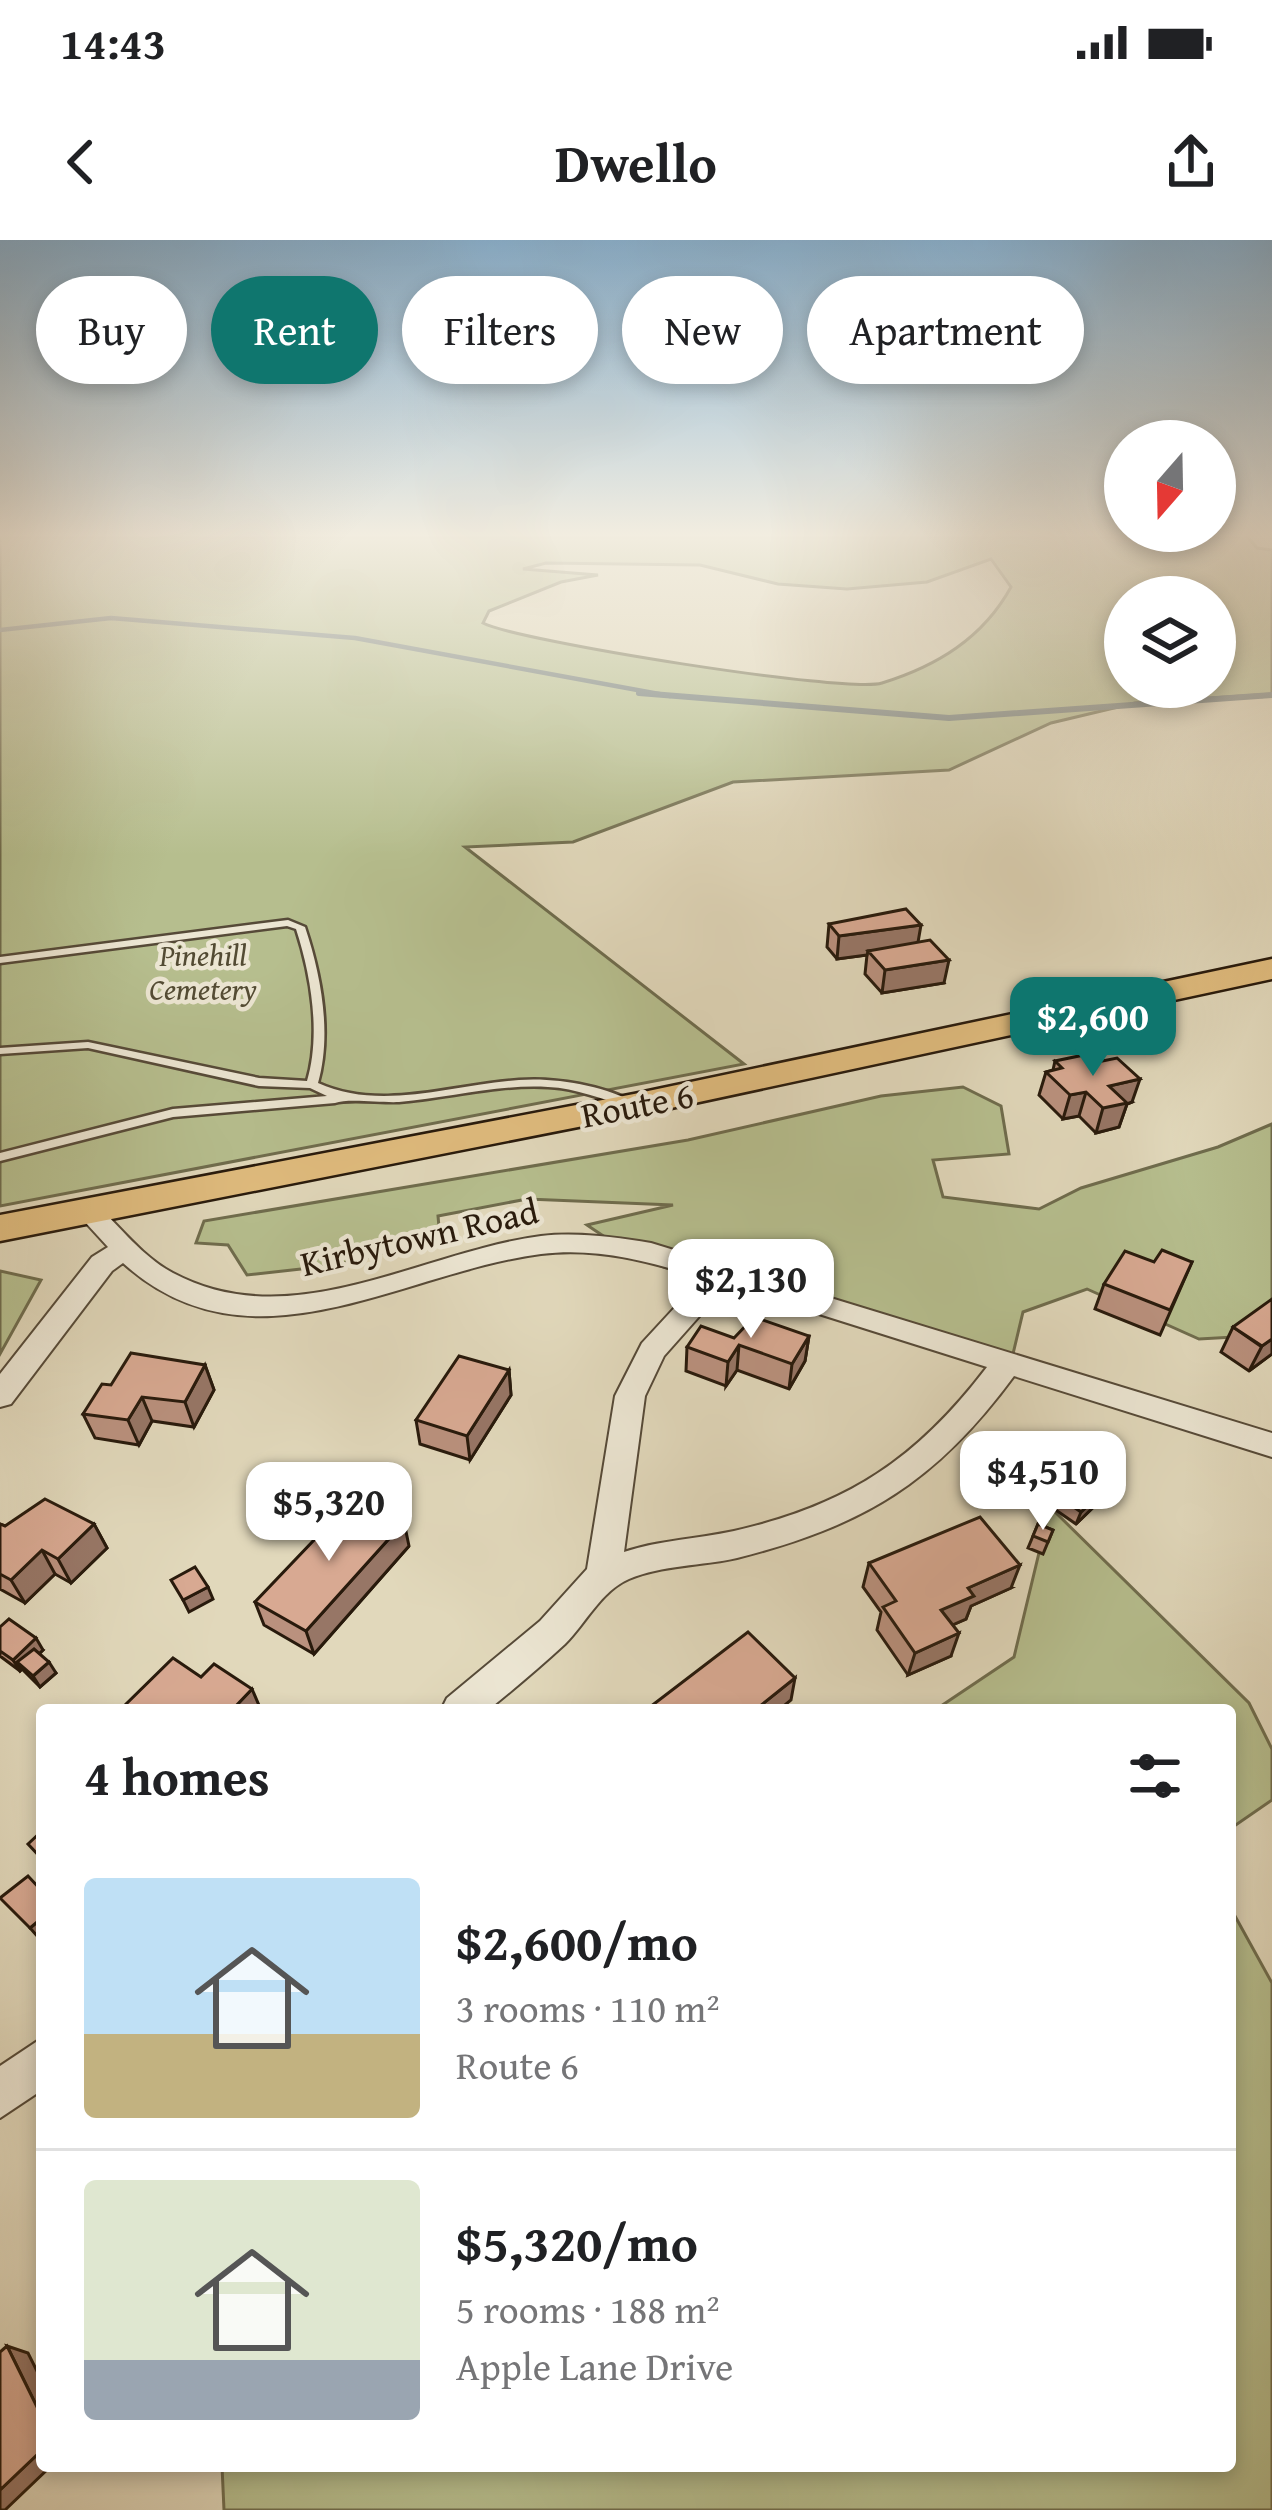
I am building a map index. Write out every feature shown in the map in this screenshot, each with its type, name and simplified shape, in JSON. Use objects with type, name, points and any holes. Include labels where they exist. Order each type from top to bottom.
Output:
[{"type":"main road","name":"Route 6","points":[[0,1228],[634,1105],[1272,969]]},
{"type":"street","name":"Kirbytown Road","points":[[88,1211],[154,1274],[195,1294],[268,1306],[345,1298],[494,1255],[566,1243],[651,1252],[1272,1445]]},
{"type":"street","points":[[0,1396],[102,1264],[124,1248]]},
{"type":"street","points":[[603,1577],[630,1396],[652,1349],[724,1271]]},
{"type":"street","points":[[467,1704],[567,1618],[590,1586],[616,1569],[767,1536],[846,1512],[915,1472],[965,1421],[1007,1363]]},
{"type":"street","points":[[0,2095],[36,2066]]},
{"type":"lane","points":[[0,960],[295,925],[305,941],[321,1046],[312,1085]]},
{"type":"lane","points":[[0,1051],[88,1045],[259,1082],[312,1085],[350,1097]]},
{"type":"lane","points":[[0,1157],[173,1113],[350,1097],[551,1083],[634,1105]]},
{"type":"green space","name":"Pinehill Cemetery","points":[[0,643],[560,643],[682,664],[856,684],[882,683],[940,659],[963,643],[1104,643],[1104,708],[1114,708],[1051,723],[949,770],[733,782],[573,842],[465,847],[744,1064],[0,1206]]},
{"type":"green space","points":[[1236,643],[1272,643],[1272,694],[1236,696]]},
{"type":"green space","points":[[963,1087],[1001,1106],[1009,1154],[933,1160],[943,1197],[1039,1209],[1081,1188],[1218,1147],[1272,1124],[1272,1342],[1252,1336],[1199,1339],[1087,1289],[1023,1312],[1012,1358],[788,1292],[764,1278],[699,1275],[668,1268],[626,1250],[587,1225],[673,1205],[527,1199],[438,1216],[440,1238],[337,1265],[247,1275],[228,1245],[196,1243],[204,1221],[688,1140],[881,1096]]},
{"type":"green space","points":[[0,1271],[41,1280],[0,1354]]},
{"type":"green space","points":[[1050,1507],[1249,1703],[1272,1749],[1272,1800],[1236,1825],[1236,1704],[944,1704],[1014,1657]]},
{"type":"green space","points":[[1236,1918],[1272,1983],[1272,2510],[224,2510],[222,2472],[1236,2472]]},
{"type":"building","points":[[906,909],[921,925],[839,936],[829,924]]},
{"type":"building","points":[[930,940],[949,960],[885,970],[868,951]]},
{"type":"building","points":[[1084,1055],[1092,1063],[1117,1058],[1140,1079],[1109,1086],[1127,1103],[1103,1108],[1086,1092],[1070,1095],[1046,1072],[1062,1068],[1055,1061]]},
{"type":"building","points":[[1162,1250],[1192,1262],[1170,1310],[1104,1284],[1125,1251],[1154,1262]]},
{"type":"building","points":[[1272,1299],[1272,1339],[1262,1346],[1233,1327]]},
{"type":"building","points":[[754,1317],[809,1336],[792,1364],[739,1345],[728,1362],[687,1347],[701,1326],[734,1338]]},
{"type":"building","points":[[131,1353],[205,1365],[185,1402],[142,1397],[128,1420],[83,1414],[102,1384],[111,1385]]},
{"type":"building","points":[[459,1356],[509,1370],[467,1436],[416,1420]]},
{"type":"building","points":[[1090,1461],[1117,1478],[1081,1512],[1055,1494]]},
{"type":"building","points":[[355,1497],[404,1522],[306,1631],[255,1602]]},
{"type":"building","points":[[45,1499],[94,1524],[58,1559],[42,1550],[11,1580],[0,1574],[0,1524],[5,1526]]},
{"type":"building","points":[[980,1517],[1020,1565],[968,1588],[974,1596],[941,1610],[959,1633],[915,1653],[883,1607],[896,1601],[869,1563]]},
{"type":"building","points":[[1038,1524],[1053,1530],[1048,1542],[1033,1536]]},
{"type":"building","points":[[195,1567],[208,1587],[183,1600],[171,1580]]},
{"type":"building","points":[[9,1619],[36,1638],[13,1660],[0,1651],[0,1627]]},
{"type":"building","points":[[748,1632],[795,1678],[762,1704],[654,1704]]},
{"type":"building","points":[[34,1649],[49,1662],[33,1676],[17,1662]]},
{"type":"building","points":[[173,1658],[201,1677],[214,1664],[252,1689],[238,1704],[126,1704]]},
{"type":"building","points":[[28,1876],[36,1885],[36,1923],[30,1928],[0,1898]]},
{"type":"building","points":[[7,2346],[36,2405],[36,2456],[0,2490],[0,2352]]},
{"type":"waterway","points":[[382,643],[665,695]]},
{"type":"waterway","points":[[639,693],[665,695]]},
{"type":"waterway","points":[[665,695],[949,718],[1272,695],[1261,696]]},
{"type":"waterway","points":[[665,695],[670,696]]}]
